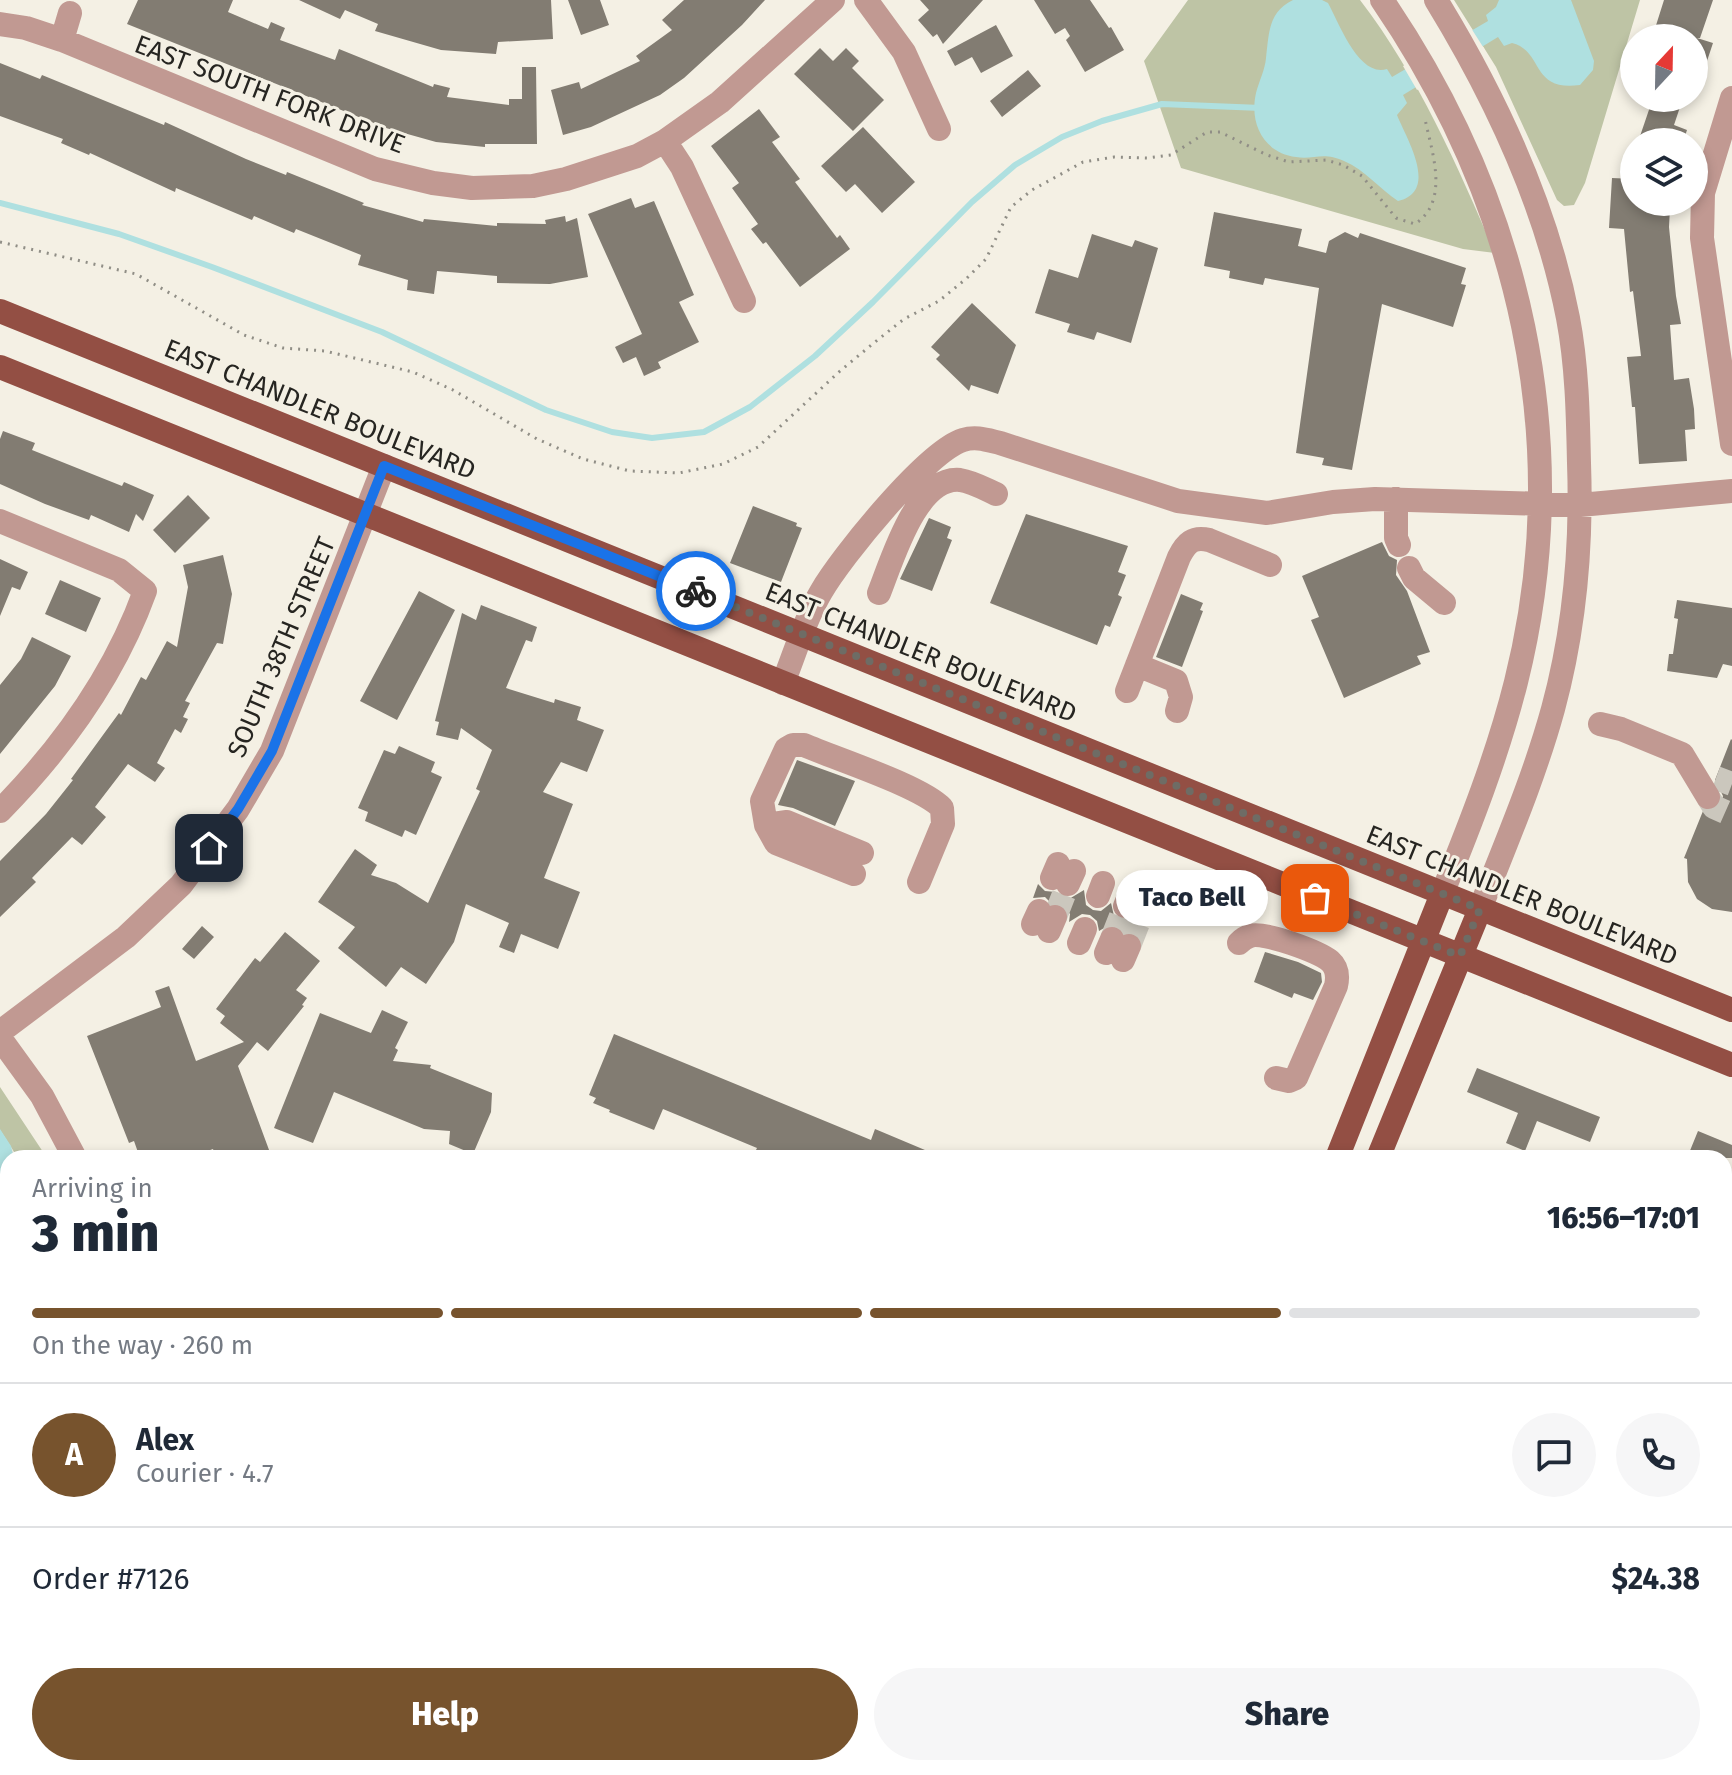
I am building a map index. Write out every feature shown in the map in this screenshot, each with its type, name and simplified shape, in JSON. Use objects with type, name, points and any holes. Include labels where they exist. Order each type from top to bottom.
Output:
[{"type":"main road","name":"EAST CHANDLER BOULEVARD","points":[[0,311],[1732,1010]]},
{"type":"main road","points":[[0,367],[1732,1065]]},
{"type":"main road","points":[[1340,1150],[1442,894]]},
{"type":"main road","points":[[1381,1150],[1480,909]]},
{"type":"street","name":"EAST SOUTH FORK DRIVE","points":[[0,24],[26,28],[62,40],[375,169],[433,183],[472,188],[533,186],[566,179],[637,156],[665,141],[720,102],[833,0]]},
{"type":"street","points":[[866,0],[904,52],[939,129]]},
{"type":"street","points":[[1382,0],[1433,81],[1458,128],[1484,189],[1507,258],[1527,342],[1533,387],[1578,571],[1568,638],[1540,754],[1480,909]]},
{"type":"street","points":[[1436,0],[1471,57],[1521,164],[1548,239],[1565,305],[1577,402],[1560,505],[1535,574],[1517,680],[1488,772],[1442,894]]},
{"type":"street","points":[[62,40],[70,13]]},
{"type":"street","points":[[1732,98],[1703,193],[1702,238],[1732,444]]},
{"type":"street","points":[[665,141],[682,167],[744,301]]},
{"type":"street","points":[[783,683],[819,595],[839,564],[913,478],[943,450],[974,438],[1000,443],[1161,496],[1207,506],[1267,513],[1333,502],[1396,499],[1560,505],[1732,491]]},
{"type":"street","name":"SOUTH 38TH STREET","points":[[0,1032],[126,937],[181,885],[238,809],[272,751],[384,466]]},
{"type":"street","points":[[879,593],[913,513],[938,487],[960,480],[996,494]]},
{"type":"street","points":[[1396,499],[1396,538],[1399,545]]},
{"type":"street","points":[[0,521],[119,570],[145,591],[129,631],[72,727],[36,774],[0,811]]},
{"type":"street","points":[[1127,691],[1179,557],[1192,540],[1209,540],[1270,565]]},
{"type":"street","points":[[1409,568],[1414,578],[1444,603]]},
{"type":"street","points":[[1137,665],[1176,681],[1181,697],[1177,711]]},
{"type":"street","points":[[1600,724],[1621,729],[1682,754],[1706,783]]},
{"type":"street","points":[[858,864],[787,822],[766,825],[762,801],[786,749],[804,745],[935,800],[942,808],[943,824],[919,882]]},
{"type":"street","points":[[1239,943],[1250,935],[1270,936],[1324,957],[1335,968],[1336,986],[1296,1078],[1289,1081],[1276,1078]]},
{"type":"street","points":[[0,1038],[42,1096],[71,1150]]},
{"type":"path","points":[[0,242],[136,274],[244,335],[283,348],[325,351],[413,372],[453,390],[537,439],[583,459],[630,471],[679,473],[723,464],[758,447],[819,389],[875,342],[904,319],[939,301],[967,278],[986,259],[1011,207],[1032,190],[1071,167],[1114,157],[1171,155],[1207,132],[1220,132],[1289,162],[1326,160],[1343,165],[1362,176],[1396,218],[1415,224],[1425,218],[1434,202],[1437,177],[1424,117]]},
{"type":"green space","points":[[1188,0],[1360,0],[1419,91],[1495,253],[1463,249],[1181,168],[1144,61]]},
{"type":"green space","points":[[1454,0],[1640,0],[1633,24],[1620,24],[1620,67],[1585,183],[1574,205],[1564,206],[1557,200],[1496,67]]},
{"type":"green space","points":[[0,1087],[42,1150],[13,1150],[0,1130]]},
{"type":"water","points":[[1293,0],[1322,0],[1328,3],[1359,57],[1377,70],[1387,69],[1392,77],[1488,21],[1486,15],[1499,0],[1571,0],[1594,61],[1593,70],[1580,85],[1553,83],[1522,47],[1512,43],[1504,46],[1498,37],[1403,95],[1407,103],[1397,115],[1419,175],[1417,187],[1398,201],[1359,169],[1344,161],[1324,156],[1302,158],[1285,154],[1275,150],[1261,135],[1254,104],[1269,32],[1274,17]]},
{"type":"water","points":[[0,1129],[12,1150],[0,1150]]},
{"type":"pier","points":[[1471,28],[1485,50],[1417,90],[1403,66]]},
{"type":"building","points":[[138,0],[233,0],[228,12],[268,29],[271,22],[285,28],[280,40],[335,60],[339,49],[433,87],[434,84],[450,88],[447,97],[509,105],[509,99],[522,99],[522,67],[536,67],[537,144],[485,144],[485,147],[436,142],[386,128],[127,24]]},
{"type":"building","points":[[299,0],[551,0],[553,39],[498,42],[496,54],[441,50],[375,31],[378,24],[345,10],[340,19]]},
{"type":"building","points":[[568,0],[600,0],[609,25],[581,35]]},
{"type":"building","points":[[684,0],[765,0],[684,78],[660,95],[591,127],[563,135],[551,90],[579,82],[581,89],[640,61],[636,56],[672,30],[662,20]]},
{"type":"building","points":[[920,0],[983,0],[943,44],[937,34],[933,37],[918,20],[929,10]]},
{"type":"building","points":[[1034,0],[1090,0],[1124,50],[1085,72],[1066,40],[1070,36],[1065,28],[1055,34]]},
{"type":"building","points":[[1664,0],[1713,0],[1705,24],[1656,24]]},
{"type":"building","points":[[996,25],[1013,56],[981,73],[972,57],[955,66],[947,51]]},
{"type":"building","points":[[1708,41],[1713,43],[1708,58]]},
{"type":"building","points":[[820,48],[833,61],[846,48],[859,61],[852,68],[884,100],[853,131],[794,74]]},
{"type":"building","points":[[0,63],[40,79],[42,75],[164,125],[165,122],[246,159],[364,203],[362,205],[423,222],[424,219],[497,226],[497,223],[546,224],[545,220],[565,216],[566,222],[577,218],[588,277],[550,284],[497,283],[497,276],[437,271],[434,294],[407,290],[408,280],[358,265],[361,255],[296,229],[294,233],[254,216],[252,220],[176,188],[175,192],[61,143],[63,139],[0,116]]},
{"type":"building","points":[[1028,70],[1041,86],[1002,117],[990,101]]},
{"type":"building","points":[[759,109],[780,137],[772,142],[800,179],[795,182],[837,238],[840,235],[850,249],[800,287],[766,242],[763,244],[751,229],[758,224],[732,188],[739,183],[711,146]]},
{"type":"building","points":[[1648,112],[1678,112],[1674,125],[1682,128],[1643,128]]},
{"type":"building","points":[[863,127],[915,182],[882,213],[855,184],[846,192],[821,166]]},
{"type":"building","points":[[1612,178],[1620,178],[1620,216],[1670,216],[1681,324],[1670,325],[1674,380],[1689,378],[1694,409],[1695,429],[1685,430],[1687,461],[1639,464],[1627,357],[1641,356],[1633,291],[1630,292],[1624,229],[1609,228]]},
{"type":"building","points":[[631,198],[635,208],[654,201],[694,295],[679,302],[699,342],[658,362],[661,368],[644,376],[636,357],[623,363],[615,347],[642,334],[588,214]]},
{"type":"building","points":[[1214,212],[1302,229],[1298,246],[1326,253],[1329,241],[1345,232],[1358,238],[1360,233],[1466,268],[1461,284],[1466,285],[1453,327],[1382,304],[1352,470],[1322,465],[1324,458],[1296,453],[1319,288],[1265,278],[1263,285],[1229,278],[1230,271],[1204,266]]},
{"type":"building","points":[[1092,234],[1132,247],[1135,240],[1158,248],[1131,343],[1097,332],[1094,340],[1067,332],[1070,324],[1035,313],[1049,269],[1078,278]]},
{"type":"building","points":[[972,303],[1016,345],[998,394],[971,385],[969,391],[936,359],[940,355],[931,347]]},
{"type":"building","points":[[3,431],[35,443],[32,450],[122,486],[124,482],[154,495],[143,521],[136,514],[129,532],[91,515],[89,520],[45,504],[0,484],[0,439]]},
{"type":"building","points":[[188,495],[210,518],[175,553],[153,530]]},
{"type":"building","points":[[753,506],[797,523],[796,526],[802,528],[781,582],[730,563]]},
{"type":"building","points":[[1026,514],[1128,546],[1118,572],[1126,575],[1118,595],[1122,597],[1110,627],[1105,625],[1097,645],[990,603]]},
{"type":"building","points":[[929,518],[951,527],[947,538],[952,540],[932,591],[900,579]]},
{"type":"building","points":[[1382,542],[1389,556],[1397,560],[1396,575],[1407,591],[1430,652],[1417,656],[1421,664],[1344,698],[1311,620],[1319,617],[1302,576]]},
{"type":"building","points":[[223,555],[232,594],[223,644],[217,643],[185,701],[190,703],[183,717],[188,719],[181,733],[175,729],[157,763],[165,768],[155,782],[128,764],[95,807],[106,817],[82,845],[72,837],[32,878],[36,882],[0,917],[0,861],[46,814],[73,780],[119,713],[121,715],[141,677],[146,680],[167,641],[177,647],[188,587],[183,565]]},
{"type":"building","points":[[0,559],[28,572],[20,590],[12,587],[0,616]]},
{"type":"building","points":[[60,580],[101,598],[86,632],[45,614]]},
{"type":"building","points":[[419,591],[455,610],[397,720],[360,701]]},
{"type":"building","points":[[1181,594],[1203,603],[1200,610],[1203,611],[1182,667],[1156,657]]},
{"type":"building","points":[[1677,600],[1732,608],[1732,666],[1723,664],[1717,678],[1667,671],[1678,619],[1674,618]]},
{"type":"building","points":[[481,605],[537,627],[532,642],[526,640],[506,688],[554,703],[555,699],[581,707],[577,720],[604,730],[587,772],[561,762],[543,792],[573,804],[544,878],[580,892],[558,949],[521,934],[514,953],[499,947],[509,923],[466,904],[454,942],[426,984],[401,967],[386,987],[338,948],[355,927],[318,902],[355,849],[377,865],[371,875],[396,883],[428,903],[480,791],[476,789],[492,750],[461,728],[458,740],[436,735],[439,722],[435,721],[462,613],[476,620]]},
{"type":"building","points":[[32,637],[71,656],[55,686],[0,754],[0,685],[21,659]]},
{"type":"building","points":[[1731,739],[1732,912],[1712,909],[1697,899],[1688,882],[1687,859],[1684,858],[1703,811],[1715,810],[1721,804],[1723,796],[1715,780]]},
{"type":"building","points":[[399,746],[435,762],[431,772],[442,777],[416,835],[405,830],[402,837],[365,821],[368,812],[358,808],[384,750],[395,754]]},
{"type":"building","points":[[797,760],[855,781],[835,826],[778,805]]},
{"type":"building","points":[[1038,884],[1045,891],[1056,892],[1069,899],[1084,890],[1086,905],[1093,910],[1101,911],[1111,903],[1114,916],[1140,927],[1137,934],[1125,932],[1111,924],[1099,931],[1097,921],[1090,915],[1082,914],[1069,922],[1070,914],[1062,904],[1051,903],[1045,897],[1033,898]]},
{"type":"building","points":[[202,926],[214,937],[194,959],[182,949]]},
{"type":"building","points":[[285,932],[320,961],[296,990],[307,998],[304,1006],[268,1051],[257,1042],[238,1066],[269,1150],[137,1150],[134,1141],[129,1143],[87,1036],[161,1007],[155,991],[169,986],[196,1061],[244,1042],[220,1023],[225,1016],[216,1009],[255,958],[260,962]]},
{"type":"building","points":[[1265,952],[1321,973],[1322,982],[1313,1000],[1294,993],[1292,998],[1254,982]]},
{"type":"building","points":[[382,1010],[408,1022],[395,1048],[398,1050],[393,1061],[431,1065],[430,1068],[492,1093],[491,1112],[475,1150],[463,1150],[449,1144],[450,1131],[424,1129],[334,1092],[313,1143],[274,1128],[320,1013],[371,1033]]},
{"type":"building","points":[[614,1034],[871,1140],[875,1129],[925,1150],[756,1150],[663,1109],[654,1130],[609,1112],[593,1103],[596,1098],[589,1095]]},
{"type":"building","points":[[1477,1068],[1600,1117],[1590,1142],[1537,1121],[1525,1150],[1523,1150],[1506,1143],[1518,1113],[1467,1092]]},
{"type":"building","points":[[1698,1131],[1732,1145],[1732,1150],[1690,1150]]},
{"type":"waterway","points":[[0,203],[119,234],[212,267],[382,332],[546,410],[612,432],[652,438],[704,432],[750,407],[815,356],[972,202],[1015,165],[1062,137],[1102,121],[1162,104],[1261,108]]},
{"type":"tunnel","points":[[1716,778],[1732,784]]},
{"type":"tunnel","points":[[1708,797],[1714,807],[1732,815]]},
{"type":"tunnel","points":[[1055,917],[1068,884]]},
{"type":"tunnel","points":[[1112,939],[1125,906]]},
{"type":"tunnel","points":[[1129,946],[1142,913]]},
{"type":"way so far","points":[[696,591],[1480,909],[1460,956],[1315,898]]},
{"type":"place","name":"Taco Bell","points":[[1315,898]]},
{"type":"route","points":[[209,848],[238,809],[272,751],[384,466],[696,591]]}]
